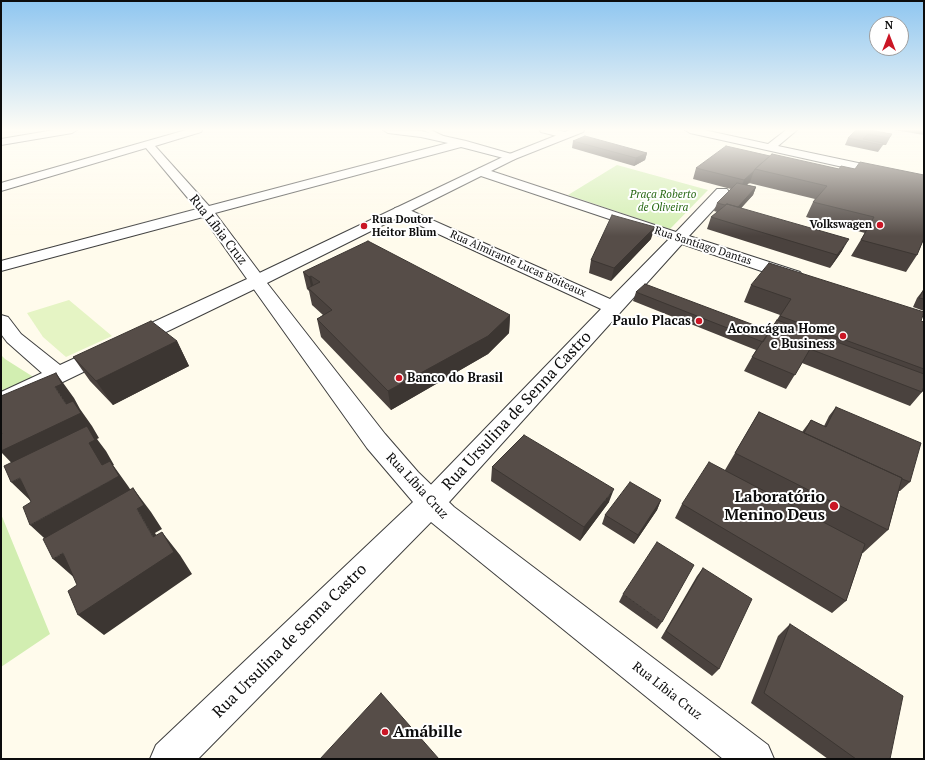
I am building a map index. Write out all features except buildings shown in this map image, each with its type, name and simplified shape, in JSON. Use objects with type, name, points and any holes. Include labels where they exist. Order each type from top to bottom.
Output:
[{"type":"street","points":[[1,187],[75,165]]},
{"type":"street","name":"Rua Líbia Cruz","points":[[167,165],[206,211],[376,440],[409,480],[431,503],[457,528],[754,759]]},
{"type":"street","points":[[1,266],[370,165]]},
{"type":"street","points":[[1,402],[257,281],[495,165]]},
{"type":"street","points":[[852,165],[924,181]]},
{"type":"street","name":"Rua Santiago Dantas","points":[[482,172],[812,282]]},
{"type":"street","name":"Rua Ursulina de Senna Castro","points":[[170,759],[431,503],[722,192]]},
{"type":"street","name":"Rua Almirante Lucas Boiteaux","points":[[400,211],[614,308]]},
{"type":"street","points":[[1,321],[14,338],[58,375]]},
{"type":"green space","name":"Praça Roberto de Oliveira","points":[[616,165],[708,190],[670,229],[568,195]]},
{"type":"green space","points":[[69,300],[112,336],[66,357],[43,337],[27,313]]},
{"type":"green space","points":[[1,355],[5,359],[35,378],[1,394]]},
{"type":"green space","points":[[1,514],[50,634],[1,667]]},
{"type":"place","name":"Volkswagen","points":[[880,225]]},
{"type":"place","name":"Rua Doutor Heitor Blum","points":[[364,226]]},
{"type":"place","name":"Paulo Placas","points":[[699,321]]},
{"type":"place","name":"Aconcágua Home e Business","points":[[843,336]]},
{"type":"place","name":"Banco do Brasil","points":[[399,378]]},
{"type":"place","name":"Laboratório Menino Deus","points":[[834,506]]},
{"type":"place","name":"Amábille","points":[[385,732]]}]
